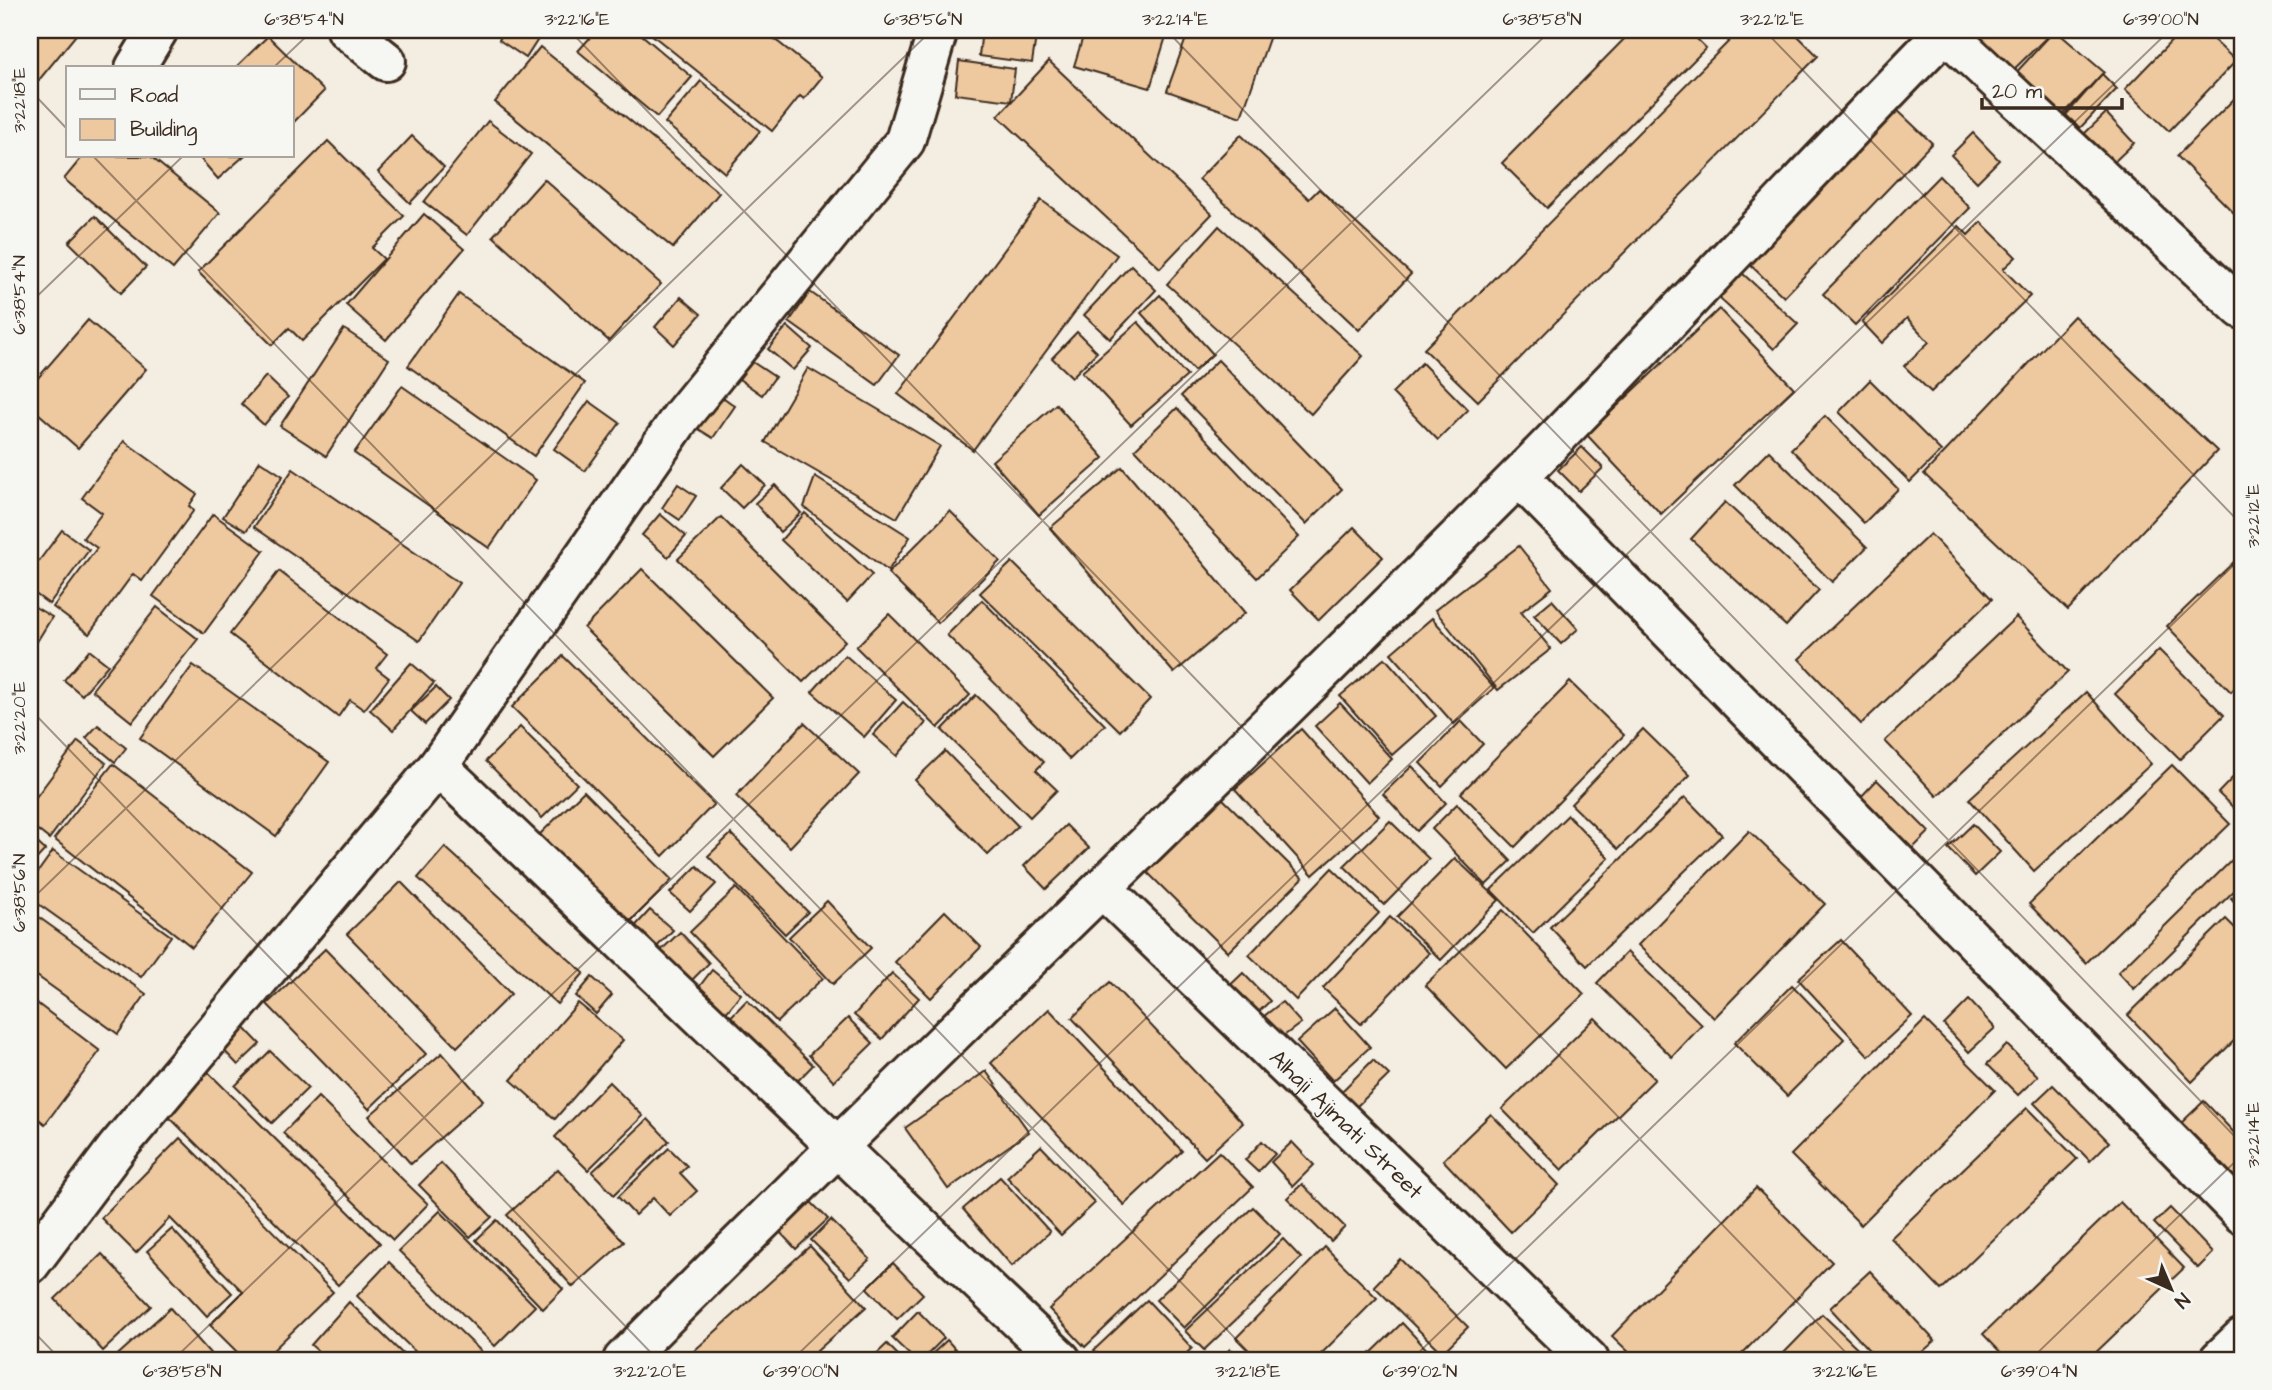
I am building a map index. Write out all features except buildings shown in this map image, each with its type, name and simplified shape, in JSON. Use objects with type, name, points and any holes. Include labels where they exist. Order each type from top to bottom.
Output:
[{"type":"street","points":[[136,66],[158,30]]},
{"type":"street","points":[[347,30],[386,61]]},
{"type":"street","points":[[30,1264],[117,1147],[438,766],[681,417],[905,141],[938,30]]},
{"type":"street","points":[[624,1360],[836,1145],[1102,888],[1519,477],[1946,31],[2242,309]]},
{"type":"street","points":[[1519,477],[2242,1214]]},
{"type":"street","points":[[438,766],[1061,1360]]},
{"type":"street","name":"Alhaji Ajimati Street","points":[[1102,888],[1589,1360]]},
{"type":"street","points":[[2219,1360],[2242,1338]]}]
